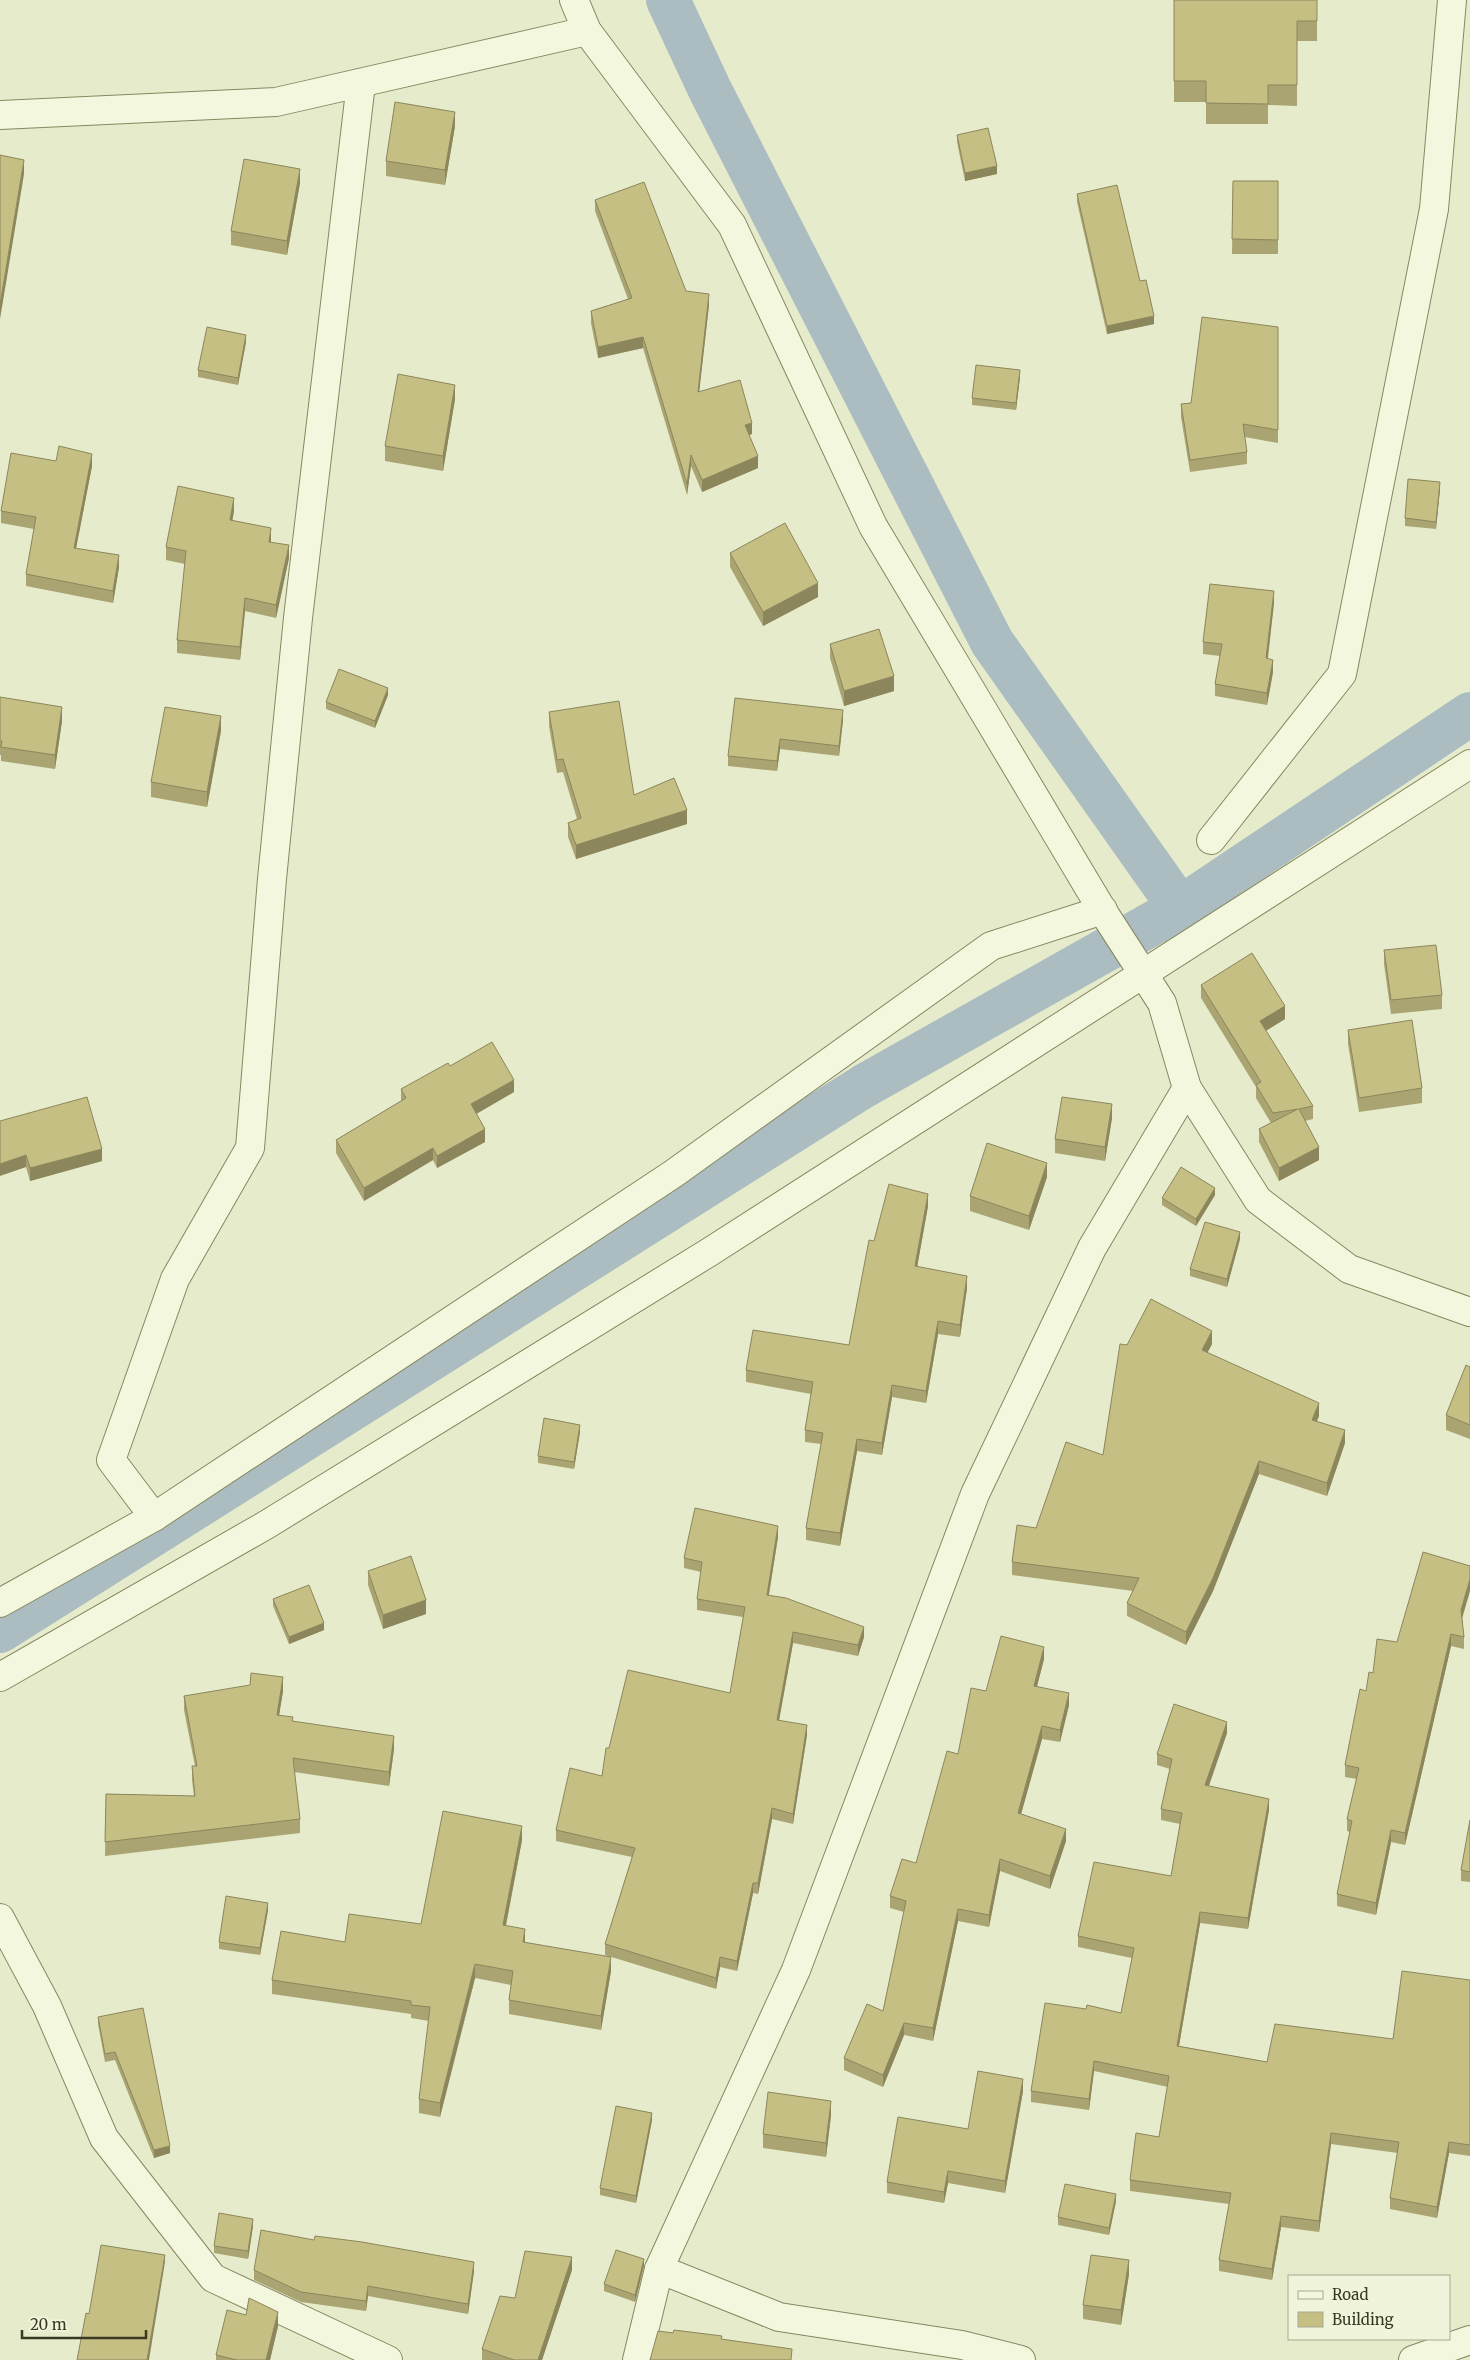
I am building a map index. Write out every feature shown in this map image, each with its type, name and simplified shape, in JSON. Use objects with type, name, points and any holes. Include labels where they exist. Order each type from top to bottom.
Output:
[{"type":"street","points":[[574,0],[587,32],[732,225],[873,526],[1103,911],[1162,1003],[1187,1088],[1258,1200],[1349,1269],[1470,1312]]},
{"type":"street","points":[[1211,840],[1342,674],[1434,209],[1452,0]]},
{"type":"street","points":[[0,115],[276,102],[587,32]]},
{"type":"street","points":[[154,1517],[111,1460],[175,1279],[250,1148],[273,870],[298,618],[361,83]]},
{"type":"street","points":[[0,1677],[300,1504],[708,1253],[1470,764]]},
{"type":"street","points":[[0,1603],[154,1517],[673,1174],[991,946],[1103,911]]},
{"type":"street","points":[[637,2360],[659,2269],[796,1970],[975,1494],[1092,1248],[1187,1088]]},
{"type":"street","points":[[0,1918],[46,2006],[104,2138],[213,2278],[388,2360]]},
{"type":"street","points":[[659,2269],[779,2317],[962,2345],[1021,2360]]},
{"type":"street","points":[[1413,2360],[1470,2340]]},
{"type":"building","points":[[1174,0],[1317,0],[1317,21],[1297,21],[1297,85],[1268,85],[1268,104],[1206,103],[1206,81],[1174,81]]},
{"type":"building","points":[[395,102],[455,112],[445,170],[386,161]]},
{"type":"building","points":[[988,128],[997,166],[965,173],[957,135]]},
{"type":"building","points":[[0,155],[24,160],[0,305]]},
{"type":"building","points":[[244,159],[300,169],[287,241],[231,231]]},
{"type":"building","points":[[1233,181],[1278,181],[1278,240],[1232,239]]},
{"type":"building","points":[[644,182],[686,291],[709,294],[698,392],[740,380],[752,423],[745,425],[758,456],[702,480],[691,455],[687,484],[643,337],[598,347],[591,311],[632,298],[595,200]]},
{"type":"building","points":[[1117,185],[1140,281],[1146,280],[1154,316],[1107,326],[1077,194]]},
{"type":"building","points":[[1202,317],[1278,327],[1278,430],[1243,424],[1247,452],[1190,460],[1181,404],[1191,403]]},
{"type":"building","points":[[207,327],[246,335],[238,378],[198,370]]},
{"type":"building","points":[[976,365],[1020,370],[1016,403],[972,398]]},
{"type":"building","points":[[398,374],[455,385],[443,456],[385,446]]},
{"type":"building","points":[[59,446],[92,454],[74,548],[119,555],[113,591],[26,574],[36,517],[1,511],[11,453],[56,461]]},
{"type":"building","points":[[1408,479],[1440,482],[1436,522],[1405,518]]},
{"type":"building","points":[[178,486],[234,498],[230,520],[271,528],[269,542],[289,545],[276,605],[245,598],[240,647],[177,640],[186,551],[166,547]]},
{"type":"building","points":[[785,523],[818,583],[763,612],[730,553]]},
{"type":"building","points":[[1210,584],[1274,591],[1266,658],[1273,660],[1267,693],[1215,684],[1222,644],[1203,642]]},
{"type":"building","points":[[879,629],[894,676],[844,691],[830,644]]},
{"type":"building","points":[[339,669],[388,688],[375,721],[326,702]]},
{"type":"building","points":[[0,697],[62,707],[55,755],[1,747]]},
{"type":"building","points":[[735,698],[843,710],[839,746],[780,739],[777,761],[728,756]]},
{"type":"building","points":[[619,701],[634,795],[674,778],[687,810],[576,845],[568,823],[581,818],[563,759],[557,760],[549,712]]},
{"type":"building","points":[[165,707],[221,716],[207,792],[151,782]]},
{"type":"building","points":[[1436,945],[1442,995],[1391,1000],[1384,950]]},
{"type":"building","points":[[1252,953],[1285,1006],[1260,1021],[1313,1106],[1299,1109],[1319,1147],[1279,1168],[1259,1129],[1298,1109],[1273,1113],[1256,1085],[1261,1082],[1201,985]]},
{"type":"building","points":[[1412,1020],[1422,1088],[1359,1098],[1348,1030]]},
{"type":"building","points":[[492,1042],[514,1080],[471,1104],[485,1129],[437,1156],[433,1148],[364,1188],[336,1140],[406,1098],[401,1089],[448,1063],[450,1066]]},
{"type":"building","points":[[87,1097],[102,1149],[30,1168],[26,1155],[0,1164],[0,1121]]},
{"type":"building","points":[[1062,1097],[1112,1104],[1105,1147],[1055,1139]]},
{"type":"building","points":[[987,1143],[1047,1163],[1029,1216],[970,1196]]},
{"type":"building","points":[[1181,1167],[1215,1188],[1196,1219],[1162,1198]]},
{"type":"building","points":[[889,1184],[928,1194],[915,1266],[967,1276],[960,1325],[938,1321],[926,1391],[892,1385],[882,1443],[857,1439],[840,1533],[806,1528],[823,1433],[805,1430],[813,1382],[746,1370],[753,1330],[849,1345],[869,1240],[874,1241]]},
{"type":"building","points":[[1205,1222],[1240,1232],[1227,1279],[1190,1269]]},
{"type":"building","points":[[1151,1299],[1212,1331],[1202,1350],[1319,1403],[1312,1420],[1345,1430],[1327,1483],[1259,1461],[1213,1578],[1186,1632],[1127,1603],[1139,1578],[1012,1562],[1017,1525],[1036,1528],[1066,1442],[1103,1455],[1120,1344],[1127,1345]]},
{"type":"building","points":[[1466,1365],[1470,1367],[1470,1425],[1446,1415]]},
{"type":"building","points":[[544,1418],[580,1425],[574,1462],[538,1456]]},
{"type":"building","points":[[695,1508],[778,1526],[767,1595],[786,1598],[864,1627],[858,1645],[793,1632],[777,1720],[807,1725],[793,1814],[772,1808],[758,1883],[753,1883],[737,1961],[720,1957],[716,1978],[605,1944],[635,1848],[556,1830],[570,1768],[602,1776],[606,1748],[609,1748],[628,1670],[730,1693],[745,1607],[697,1599],[702,1562],[684,1558]]},
{"type":"building","points":[[1423,1552],[1470,1566],[1470,1579],[1461,1610],[1464,1637],[1451,1634],[1405,1833],[1391,1830],[1376,1903],[1337,1894],[1352,1821],[1347,1819],[1359,1768],[1345,1765],[1360,1689],[1366,1691],[1369,1672],[1373,1673],[1377,1639],[1397,1642]]},
{"type":"building","points":[[411,1556],[426,1600],[383,1615],[368,1571]]},
{"type":"building","points":[[309,1585],[324,1623],[289,1637],[273,1599]]},
{"type":"building","points":[[1001,1636],[1044,1647],[1034,1686],[1069,1693],[1060,1730],[1042,1726],[1018,1813],[1066,1829],[1050,1876],[1000,1859],[989,1915],[958,1909],[933,2028],[904,2023],[883,2075],[844,2058],[867,2004],[883,2011],[906,1901],[890,1896],[902,1859],[916,1863],[947,1751],[958,1754],[971,1688],[986,1691]]},
{"type":"building","points":[[251,1673],[283,1677],[277,1715],[293,1717],[292,1721],[394,1736],[389,1772],[293,1758],[300,1819],[105,1842],[106,1794],[195,1796],[192,1766],[197,1766],[184,1696],[250,1685]]},
{"type":"building","points":[[1174,1704],[1227,1722],[1205,1785],[1269,1799],[1248,1918],[1200,1912],[1177,2046],[1267,2062],[1275,2024],[1393,2039],[1402,1971],[1470,1980],[1470,2145],[1449,2142],[1437,2207],[1390,2198],[1399,2142],[1331,2133],[1319,2221],[1281,2216],[1272,2269],[1219,2260],[1231,2193],[1130,2180],[1136,2133],[1159,2137],[1169,2076],[1094,2061],[1089,2099],[1031,2091],[1045,2003],[1086,2009],[1087,2005],[1121,2013],[1134,1948],[1078,1936],[1094,1862],[1171,1876],[1182,1813],[1161,1809],[1172,1759],[1157,1754]]},
{"type":"building","points":[[443,1811],[522,1826],[503,1925],[525,1929],[523,1942],[611,1957],[601,2016],[509,2000],[513,1971],[475,1964],[440,2103],[419,2099],[430,2007],[411,2005],[411,2001],[272,1980],[281,1931],[345,1942],[349,1914],[421,1924]]},
{"type":"building","points":[[1470,1820],[1470,1872],[1461,1870]]},
{"type":"building","points":[[226,1896],[268,1903],[260,1948],[219,1942]]},
{"type":"building","points":[[143,2008],[170,2146],[154,2150],[115,2052],[105,2054],[98,2017]]},
{"type":"building","points":[[978,2071],[1023,2079],[1005,2181],[948,2171],[944,2192],[887,2182],[898,2117],[968,2129]]},
{"type":"building","points":[[768,2092],[831,2101],[826,2143],[763,2134]]},
{"type":"building","points":[[616,2106],[652,2113],[636,2196],[600,2188]]},
{"type":"building","points":[[1065,2184],[1116,2194],[1109,2228],[1058,2217]]},
{"type":"building","points":[[219,2213],[253,2219],[248,2251],[214,2246]]},
{"type":"building","points":[[261,2230],[314,2240],[315,2236],[362,2242],[474,2262],[468,2304],[368,2286],[366,2301],[301,2292],[254,2270]]},
{"type":"building","points":[[101,2245],[165,2255],[147,2360],[77,2360],[86,2313],[89,2314]]},
{"type":"building","points":[[616,2250],[644,2259],[635,2295],[604,2284]]},
{"type":"building","points":[[525,2251],[572,2257],[538,2360],[514,2360],[482,2349],[500,2296],[515,2298]]},
{"type":"building","points":[[1091,2255],[1129,2260],[1121,2310],[1083,2305]]},
{"type":"building","points":[[249,2298],[278,2312],[266,2360],[237,2360],[216,2355],[227,2310],[246,2315]]},
{"type":"building","points":[[674,2330],[722,2336],[721,2339],[792,2349],[791,2360],[650,2360],[658,2331],[673,2333]]},
{"type":"waterway","points":[[668,0],[710,90],[992,642],[1180,908]]},
{"type":"waterway","points":[[0,1631],[864,1086],[1180,908],[1470,714]]}]
